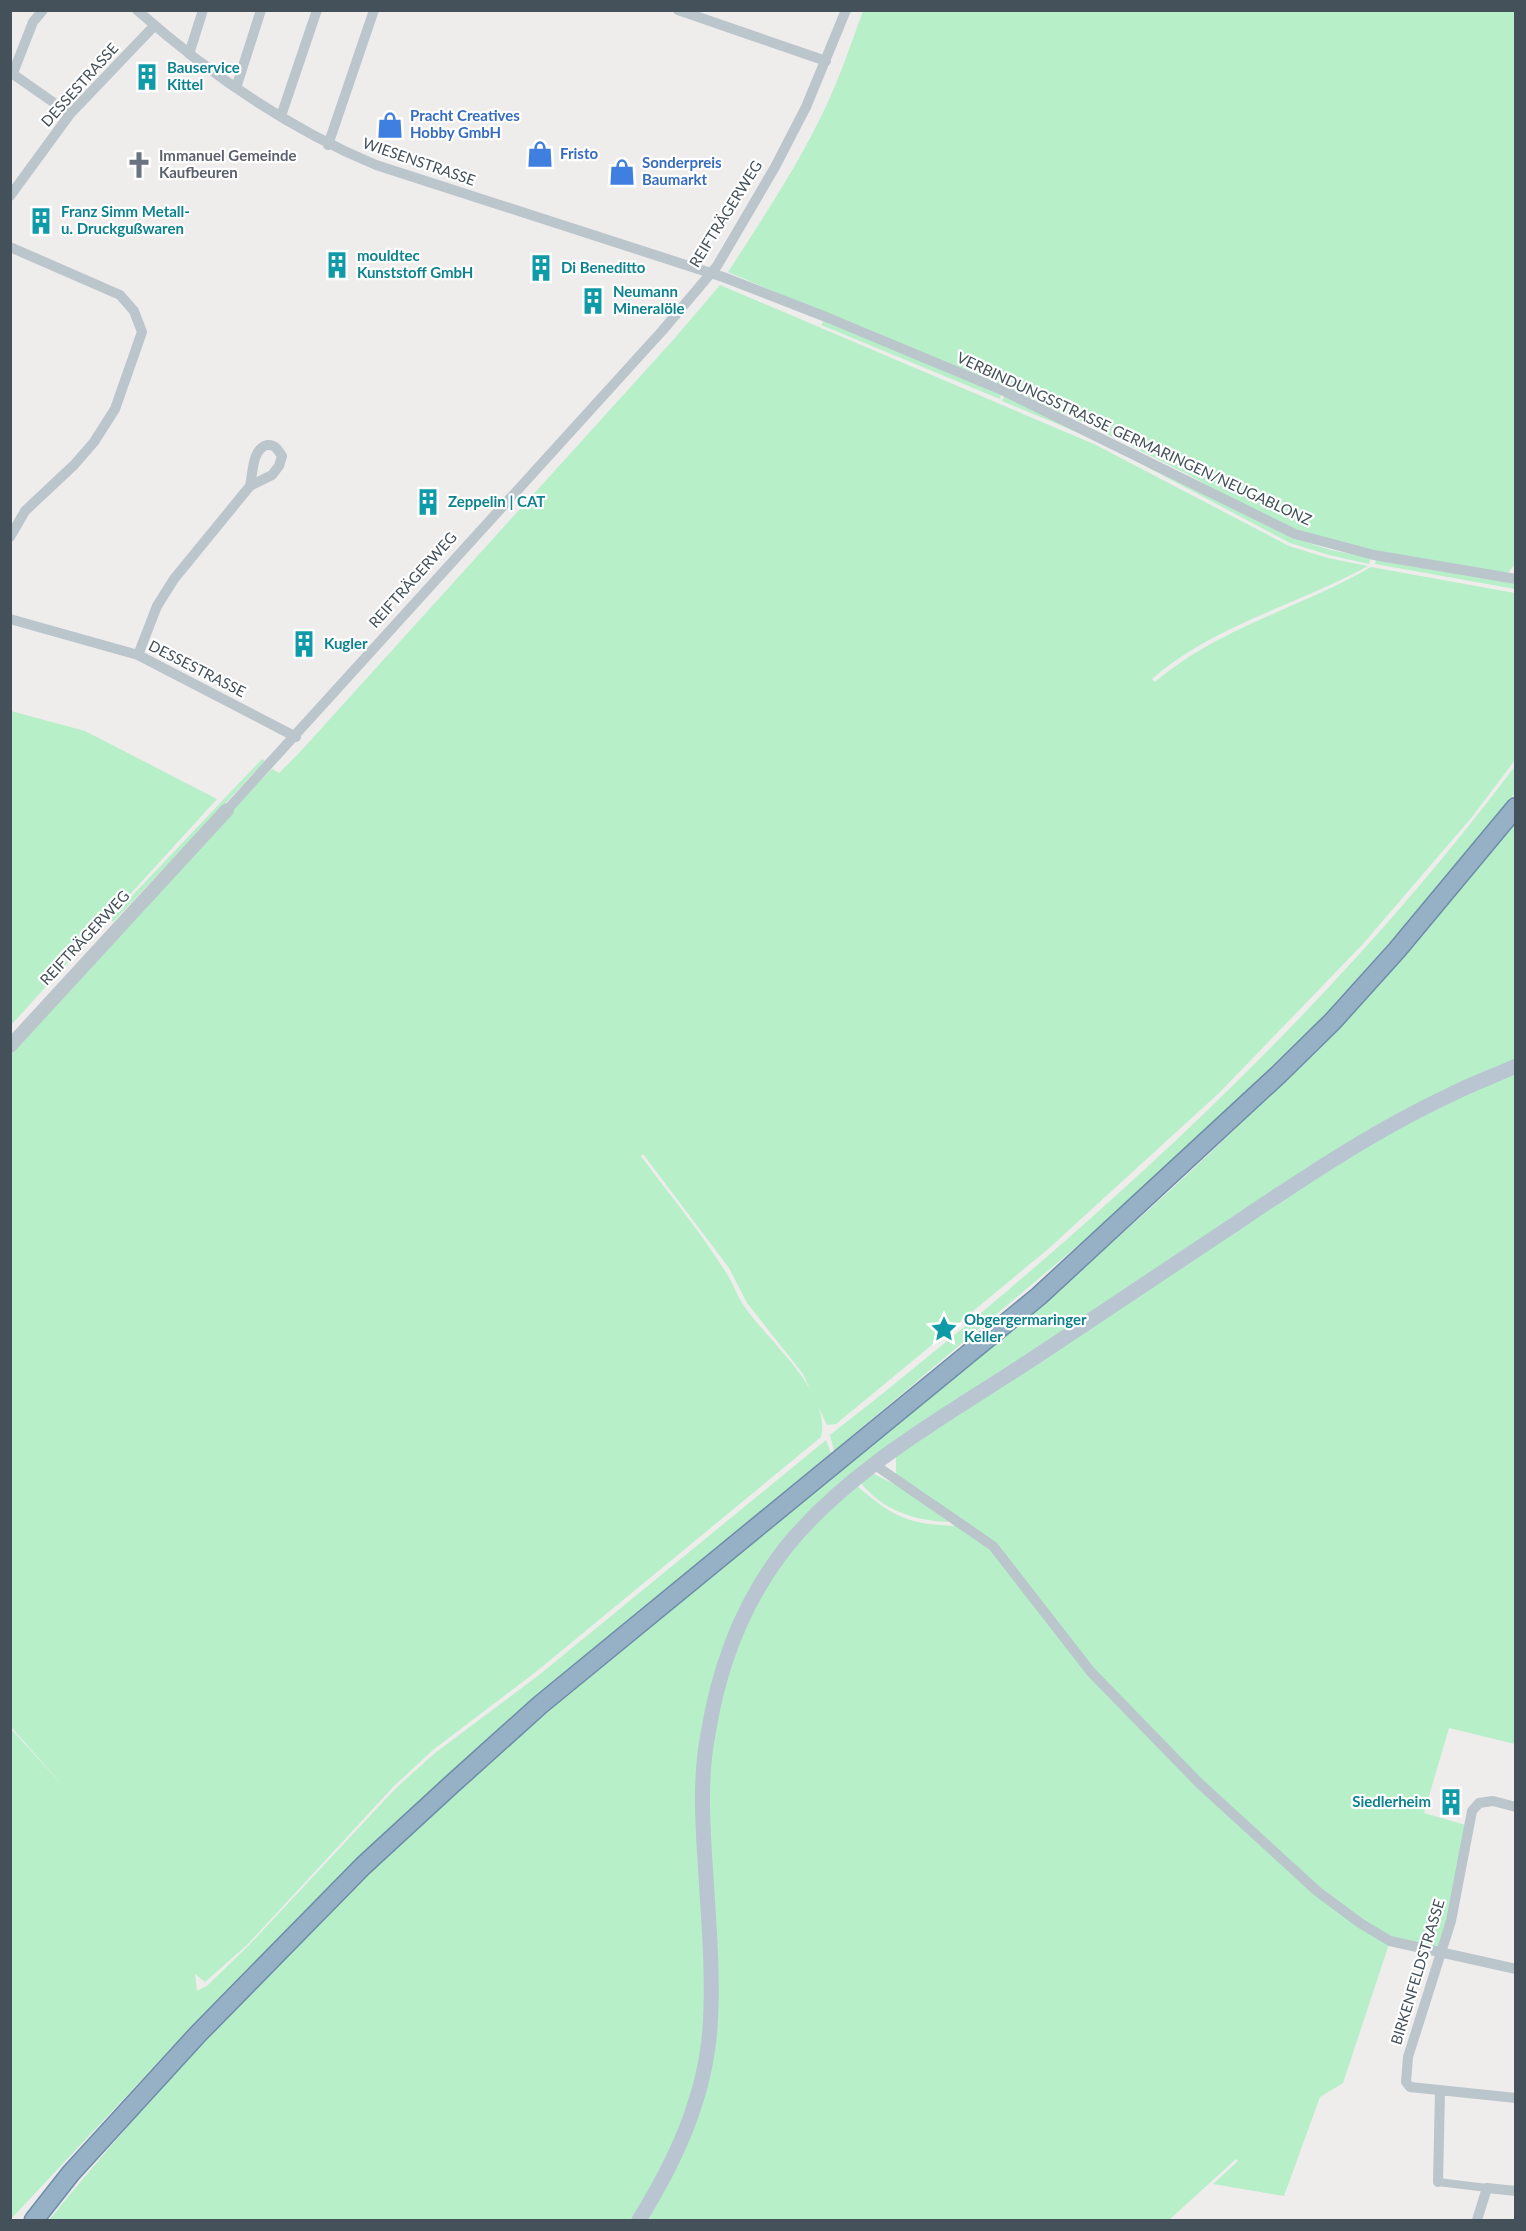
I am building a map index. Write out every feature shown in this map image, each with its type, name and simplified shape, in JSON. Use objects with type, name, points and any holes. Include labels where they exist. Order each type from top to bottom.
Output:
[{"type":"highway","points":[[34,2220],[71,2173],[136,2100],[279,1950],[363,1866],[451,1785],[596,1659],[1039,1296],[1278,1076],[1333,1021],[1396,950],[1515,807]]},
{"type":"highway","points":[[20,2220],[71,2173]]},
{"type":"highway","points":[[43,2220],[71,2173]]},
{"type":"main road","points":[[639,2220],[683,2139],[699,2089],[710,2030],[710,1945],[703,1791],[707,1738],[721,1674],[740,1625],[762,1583],[787,1546],[827,1503],[931,1425],[1322,1167],[1450,1095],[1515,1066]]},
{"type":"street","points":[[43,10],[33,22],[12,72],[70,114]]},
{"type":"street","points":[[189,54],[203,10]]},
{"type":"street","points":[[236,88],[261,10]]},
{"type":"street","points":[[281,116],[317,10]]},
{"type":"street","points":[[328,145],[374,10]]},
{"type":"street","points":[[678,10],[826,61]]},
{"type":"street","name":"REIFTRÄGERWEG","points":[[10,1046],[296,737],[425,590],[662,331],[711,273],[775,167],[826,61],[846,10]]},
{"type":"street","name":"WIESENSTRASSE","points":[[142,12],[154,26],[236,88],[328,145],[403,175],[723,277]]},
{"type":"street","name":"DESSESTRASSE","points":[[10,196],[70,114],[154,26]]},
{"type":"street","points":[[10,247],[120,295],[134,311],[142,332],[115,409],[94,442],[26,511],[10,537]]},
{"type":"street","name":"VERBINDUNGSSTRASSE GERMARINGEN/NEUGABLONZ","points":[[723,277],[1004,391],[1295,534],[1374,555],[1515,579]]},
{"type":"street","points":[[138,655],[157,606],[168,588],[250,486]]},
{"type":"street","name":"DESSESTRASSE","points":[[10,619],[138,655],[296,737]]},
{"type":"street","points":[[875,1465],[993,1546],[1090,1672],[1199,1784],[1317,1891],[1360,1923],[1390,1941],[1515,1969]]},
{"type":"street","name":"BIRKENFELDSTRASSE","points":[[1440,2091],[1410,2087],[1406,2082],[1408,2056],[1452,1921],[1472,1811],[1479,1803],[1493,1801],[1515,1807]]},
{"type":"street","points":[[1515,2098],[1440,2091],[1438,2182],[1515,2191]]},
{"type":"street","points":[[1477,2220],[1487,2188]]},
{"type":"green space","points":[[863,11],[1515,11],[1515,564],[1508,573],[1366,549],[1297,530],[1260,515],[1189,475],[1085,423],[728,272],[788,177],[816,127],[839,76]]},
{"type":"green space","points":[[720,285],[1096,445],[1289,546],[1328,558],[1368,566],[1202,644],[1176,660],[1152,679],[1155,682],[1179,663],[1205,647],[1371,567],[1515,593],[1515,760],[1472,817],[1362,945],[1219,1093],[1047,1250],[836,1424],[827,1425],[817,1404],[822,1420],[821,1437],[537,1671],[433,1750],[394,1786],[247,1945],[205,1982],[195,1974],[197,1991],[207,1986],[249,1945],[396,1788],[435,1753],[539,1675],[826,1440],[831,1453],[533,1699],[379,1838],[191,2027],[10,2220],[11,1729],[66,1789],[11,1727],[10,1056],[234,808],[272,769],[279,773],[300,752],[674,339]],"holes":[[[643,1154],[729,1268],[747,1303],[803,1374],[813,1395],[794,1366],[742,1303],[715,1256],[641,1156]]]},
{"type":"green space","points":[[825,320],[1001,395],[1000,399],[821,325]]},
{"type":"green space","points":[[1004,396],[1098,438],[1293,538],[1331,550],[1371,558],[1369,564],[1290,543],[1098,441],[1002,401]]},
{"type":"green space","points":[[1376,559],[1515,582],[1515,589],[1375,564]]},
{"type":"green space","points":[[11,711],[85,731],[217,799],[11,1025]]},
{"type":"green space","points":[[262,759],[265,761],[113,922],[110,919]]},
{"type":"green space","points":[[1515,766],[1515,793],[1456,867],[1327,1013],[1185,1150],[1107,1221],[834,1451],[830,1435],[1016,1284],[1195,1123],[1280,1038],[1363,951],[1441,860]]},
{"type":"green space","points":[[1515,820],[1515,1061],[1413,1110],[1315,1167],[867,1460],[822,1500],[773,1558],[747,1600],[717,1669],[725,1676],[748,1621],[777,1571],[813,1526],[855,1484],[891,1512],[902,1517],[927,1524],[959,1526],[963,1522],[896,1475],[896,1456],[1265,1210],[1392,1129],[1515,1071],[1515,1744],[1449,1728],[1424,1813],[1469,1826],[1445,1945],[1441,1954],[1390,1941],[1343,2083],[1320,2097],[1284,2196],[1213,2184],[1238,2161],[1236,2159],[1169,2220],[49,2220],[165,2084],[225,2018],[350,1890],[415,1828],[548,1709],[802,1503],[1099,1254],[1155,1204],[1318,1047],[1419,936]]},
{"type":"green space","points":[[872,1473],[900,1487],[950,1522],[911,1516],[878,1500],[859,1481]]},
{"type":"place","name":"Bauservice Kittel","points":[[147,77]]},
{"type":"place","name":"Pracht Creatives Hobby GmbH","points":[[390,125]]},
{"type":"place","name":"Fristo","points":[[540,154]]},
{"type":"place","name":"Immanuel Gemeinde Kaufbeuren","points":[[139,165]]},
{"type":"place","name":"Sonderpreis Baumarkt","points":[[622,172]]},
{"type":"place","name":"Franz Simm Metall- u. Druckgußwaren","points":[[41,221]]},
{"type":"place","name":"mouldtec Kunststoff GmbH","points":[[337,265]]},
{"type":"place","name":"Di Beneditto","points":[[541,268]]},
{"type":"place","name":"Neumann Mineralöle","points":[[593,301]]},
{"type":"place","name":"Zeppelin | CAT","points":[[428,502]]},
{"type":"place","name":"Kugler","points":[[304,644]]},
{"type":"place","name":"Obgergermaringer Keller","points":[[944,1329]]},
{"type":"place","name":"Siedlerheim","points":[[1451,1802]]}]
